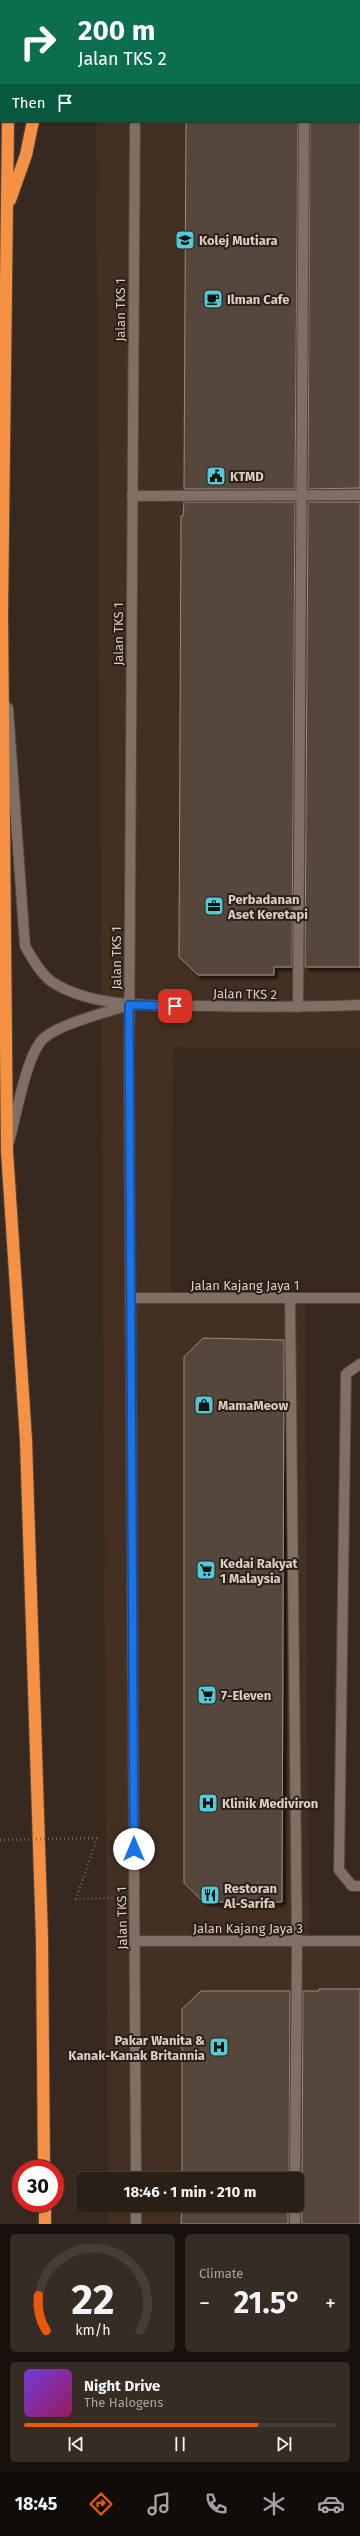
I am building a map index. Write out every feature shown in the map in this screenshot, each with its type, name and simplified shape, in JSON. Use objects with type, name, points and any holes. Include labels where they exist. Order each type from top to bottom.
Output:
[{"type":"highway","points":[[8,122],[2,614],[7,1151],[27,1448],[42,1939],[44,2160]]},
{"type":"highway","points":[[6,211],[26,155],[33,122]]},
{"type":"highway","points":[[45,2212],[45,2224]]},
{"type":"street","name":"Jalan TKS 1","points":[[135,122],[129,1005],[136,2172]]},
{"type":"street","points":[[298,1007],[304,122]]},
{"type":"street","points":[[132,496],[360,495]]},
{"type":"street","name":"Jalan TKS 2","points":[[2,614],[25,946],[36,965],[51,981],[72,992],[129,1005],[298,1007],[360,1005]]},
{"type":"street","name":"Jalan TKS 2","points":[[7,1151],[31,1060],[44,1038],[67,1026],[129,1005]]},
{"type":"street","name":"Jalan Kajang Jaya 1","points":[[130,1298],[360,1298]]},
{"type":"street","points":[[290,1298],[297,1941],[295,2172]]},
{"type":"street","points":[[360,1364],[346,1374],[339,1870],[352,1886],[360,1886]]},
{"type":"street","name":"Jalan Kajang Jaya 3","points":[[135,1941],[360,1941]]},
{"type":"street","points":[[136,2212],[136,2224]]},
{"type":"street","points":[[295,2212],[295,2224]]},
{"type":"path","points":[[0,1840],[97,1838],[76,1899],[134,1897]]},
{"type":"shaded area","points":[[96,122],[360,122],[360,1049],[173,1047],[171,1294],[305,1296],[309,1943],[360,1943],[360,2224],[108,2224],[108,2212],[304,2212],[304,2172],[108,2172]]},
{"type":"building","points":[[186,122],[298,122],[295,489],[184,489]]},
{"type":"building","points":[[310,122],[360,122],[360,488],[308,489]]},
{"type":"building","points":[[184,502],[295,502],[292,967],[274,967],[274,975],[198,975],[179,957],[181,516],[183,516]]},
{"type":"building","points":[[308,502],[360,502],[360,967],[305,967]]},
{"type":"building","points":[[203,1338],[284,1340],[282,1902],[203,1902],[184,1883],[184,1357]]},
{"type":"building","points":[[319,1989],[360,1989],[360,2224],[302,2224],[301,2212],[304,2212],[304,2172],[302,2172],[303,1991],[319,1991]]},
{"type":"building","points":[[201,1991],[290,1991],[289,2172],[182,2172],[182,2009]]},
{"type":"building","points":[[182,2212],[288,2212],[288,2224],[181,2224]]},
{"type":"place","name":"Kolej Mutiara","points":[[185,240]]},
{"type":"place","name":"Ilman Cafe","points":[[213,299]]},
{"type":"place","name":"KTMD","points":[[216,476]]},
{"type":"place","name":"Perbadanan Aset Keretapi","points":[[214,906]]},
{"type":"place","name":"MamaMeow","points":[[204,1405]]},
{"type":"place","name":"Kedai Rakyat 1 Malaysia","points":[[206,1570]]},
{"type":"place","name":"7-Eleven","points":[[207,1695]]},
{"type":"place","name":"Klinik Mediviron","points":[[208,1803]]},
{"type":"place","name":"Restoran Al-Sarifa","points":[[210,1895]]},
{"type":"place","name":"Pakar Wanita & Kanak-Kanak Britannia","points":[[219,2047]]},
{"type":"route","points":[[134,1849],[129,1005],[175,1006]]}]
